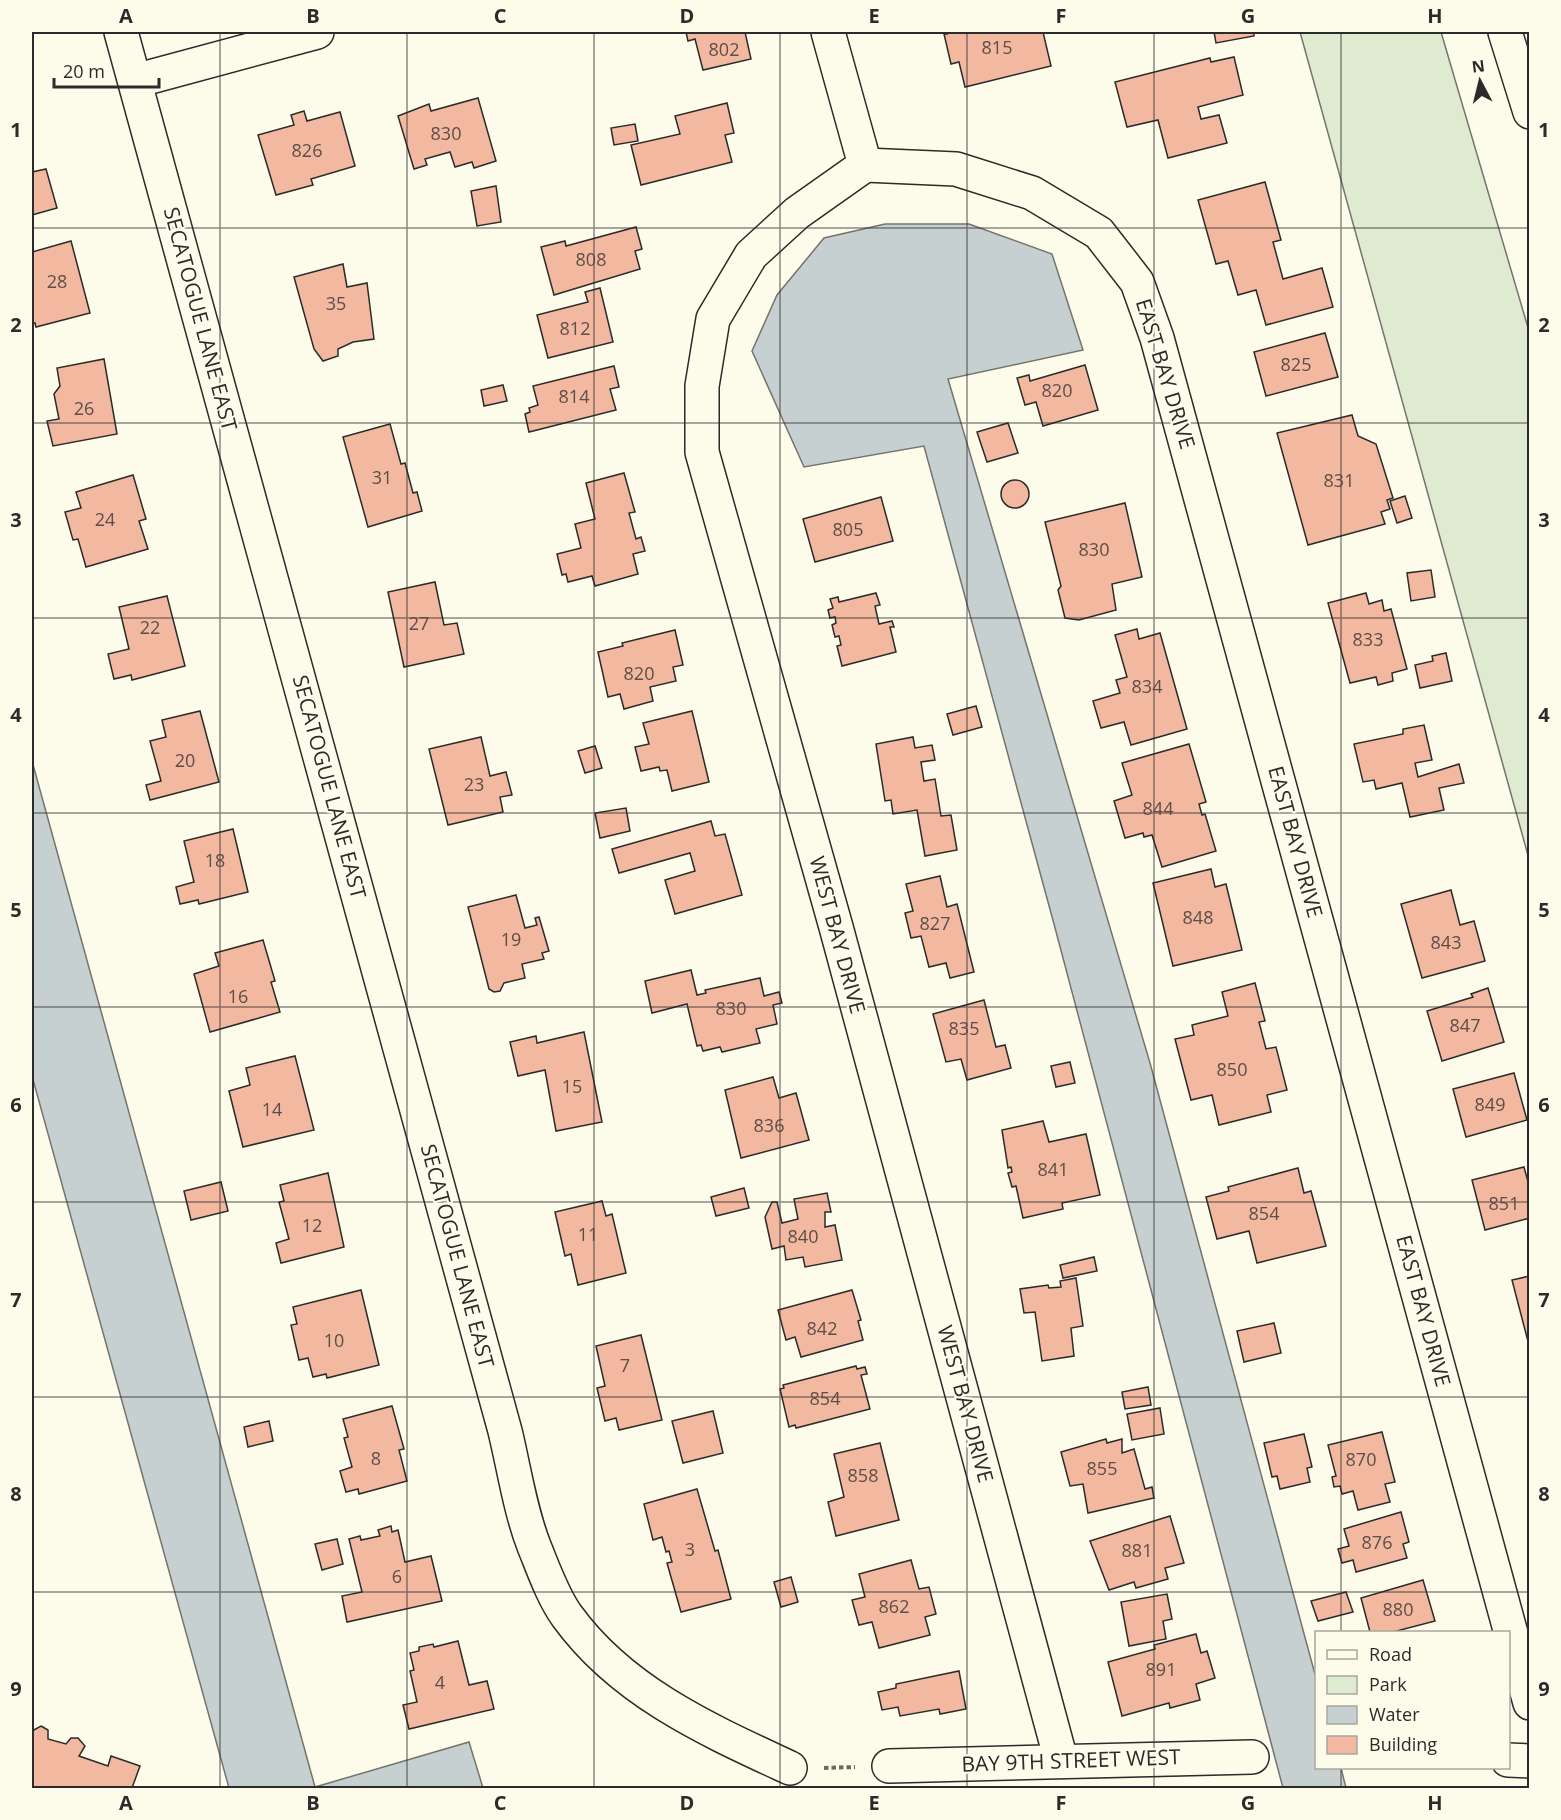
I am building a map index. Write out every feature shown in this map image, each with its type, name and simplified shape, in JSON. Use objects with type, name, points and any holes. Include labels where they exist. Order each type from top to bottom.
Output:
[{"type":"street","name":"SECATOGUE LANE EAST","points":[[122,32],[505,1431],[533,1544],[566,1615],[612,1665],[651,1697],[709,1731],[790,1768]]},
{"type":"street","points":[[135,81],[318,32]]},
{"type":"street","points":[[828,32],[865,165]]},
{"type":"street","points":[[1505,32],[1530,112]]},
{"type":"street","name":"EAST BAY DRIVE","points":[[865,165],[956,170],[1032,193],[1100,233],[1137,282],[1157,338],[1530,1703]]},
{"type":"street","name":"WEST BAY DRIVE","points":[[865,165],[797,213],[751,255],[713,319],[702,386],[702,452],[836,927],[1061,1761]]},
{"type":"street","name":"BAY 9TH STREET WEST","points":[[890,1766],[1252,1756]]},
{"type":"street","points":[[1510,1760],[1530,1761]]},
{"type":"path","points":[[790,1768],[890,1766]]},
{"type":"green space","points":[[1300,32],[1441,32],[1529,331],[1529,859]]},
{"type":"water","points":[[885,224],[969,224],[1052,254],[1083,350],[948,379],[1150,1063],[1315,1674],[1315,1769],[1341,1769],[1346,1788],[1283,1788],[1054,924],[924,446],[804,467],[752,351],[777,295],[824,238]]},
{"type":"water","points":[[32,761],[315,1787],[469,1742],[483,1788],[229,1788],[32,1076]]},
{"type":"building","points":[[686,32],[745,32],[751,59],[703,70],[695,39],[688,41]]},
{"type":"building","points":[[946,32],[1043,32],[1051,66],[965,87],[959,62],[951,64],[944,34],[947,34]]},
{"type":"building","points":[[1214,32],[1254,32],[1254,36],[1216,43]]},
{"type":"building","points":[[1234,57],[1243,95],[1198,107],[1201,119],[1219,115],[1227,143],[1168,158],[1158,120],[1127,127],[1115,82],[1210,58],[1211,62]]},
{"type":"building","points":[[478,98],[496,161],[474,168],[472,162],[455,167],[450,152],[425,159],[427,165],[414,169],[398,116],[429,104],[431,111]]},
{"type":"building","points":[[727,103],[734,133],[725,135],[732,162],[641,185],[631,145],[680,134],[675,116]]},
{"type":"building","points":[[304,111],[307,121],[340,112],[355,166],[311,179],[313,185],[276,195],[258,135],[294,125],[291,115]]},
{"type":"building","points":[[635,124],[638,141],[614,145],[611,128]]},
{"type":"building","points":[[46,169],[57,208],[32,215],[32,172]]},
{"type":"building","points":[[1265,182],[1281,240],[1273,242],[1283,279],[1322,268],[1333,307],[1266,325],[1256,290],[1238,295],[1228,261],[1216,264],[1198,200]]},
{"type":"building","points":[[496,186],[501,222],[477,226],[471,191]]},
{"type":"building","points":[[636,227],[642,249],[635,251],[640,269],[554,295],[541,247],[565,241],[566,246]]},
{"type":"building","points":[[71,241],[90,313],[36,327],[35,323],[32,324],[32,252]]},
{"type":"building","points":[[343,264],[347,287],[367,283],[374,339],[353,342],[338,349],[338,356],[323,361],[314,349],[294,277]]},
{"type":"building","points":[[600,288],[613,342],[548,358],[537,315],[588,302],[585,292]]},
{"type":"building","points":[[1325,333],[1338,377],[1266,396],[1254,352]]},
{"type":"building","points":[[104,359],[117,434],[53,446],[47,421],[59,419],[54,394],[60,386],[57,368]]},
{"type":"building","points":[[1085,365],[1098,410],[1043,426],[1036,402],[1025,405],[1017,378],[1029,375],[1030,381]]},
{"type":"building","points":[[614,366],[619,387],[610,389],[616,410],[529,432],[525,414],[530,412],[529,408],[538,405],[533,386]]},
{"type":"building","points":[[503,385],[507,401],[484,406],[481,390]]},
{"type":"building","points":[[1352,415],[1358,436],[1376,444],[1393,498],[1387,500],[1390,509],[1381,512],[1385,524],[1308,545],[1277,433]]},
{"type":"building","points":[[1008,423],[1018,453],[987,462],[977,432]]},
{"type":"building","points":[[390,424],[401,464],[405,463],[413,493],[417,492],[422,511],[368,527],[343,437]]},
{"type":"building","points":[[624,473],[635,512],[629,513],[636,539],[641,537],[645,551],[633,554],[638,574],[595,586],[592,576],[568,582],[566,574],[562,575],[557,554],[581,548],[575,524],[595,519],[586,483]]},
{"type":"building","points":[[133,475],[146,519],[139,521],[148,549],[86,567],[78,539],[73,540],[65,512],[81,508],[76,492]]},
{"type":"building","points":[[1015,480],[1025,484],[1029,494],[1025,504],[1015,508],[1005,504],[1001,494],[1005,484]]},
{"type":"building","points":[[1405,496],[1412,518],[1397,523],[1390,501]]},
{"type":"building","points":[[881,497],[893,541],[815,562],[803,519]]},
{"type":"building","points":[[1125,503],[1142,577],[1112,584],[1116,610],[1079,620],[1065,618],[1058,590],[1061,586],[1045,522]]},
{"type":"building","points":[[1431,570],[1435,597],[1411,601],[1407,573]]},
{"type":"building","points":[[435,582],[444,625],[457,623],[464,654],[404,667],[388,592]]},
{"type":"building","points":[[876,593],[880,605],[875,606],[879,624],[892,621],[894,627],[890,627],[896,652],[842,666],[837,646],[841,645],[839,636],[835,637],[832,625],[836,623],[835,617],[830,618],[828,610],[833,608],[830,599],[838,597],[839,602]]},
{"type":"building","points":[[1366,593],[1369,604],[1382,600],[1384,611],[1391,609],[1407,669],[1392,673],[1393,681],[1378,685],[1376,677],[1350,683],[1328,603]]},
{"type":"building","points":[[167,596],[185,666],[132,680],[131,675],[114,679],[108,654],[129,649],[119,607]]},
{"type":"building","points":[[1137,629],[1139,639],[1160,633],[1187,729],[1131,745],[1124,722],[1101,728],[1093,701],[1120,693],[1116,680],[1127,677],[1115,635]]},
{"type":"building","points":[[675,630],[683,665],[673,667],[676,681],[650,687],[653,701],[624,709],[620,694],[608,697],[598,652],[623,646],[622,643]]},
{"type":"building","points":[[1446,653],[1452,681],[1420,688],[1415,665],[1433,661],[1432,656]]},
{"type":"building","points":[[976,706],[982,727],[953,735],[947,714]]},
{"type":"building","points":[[200,711],[219,782],[150,800],[146,785],[161,781],[150,741],[166,737],[162,720]]},
{"type":"building","points":[[692,711],[709,782],[672,791],[667,770],[660,771],[659,767],[641,771],[635,747],[649,744],[643,723]]},
{"type":"building","points":[[1424,725],[1432,760],[1415,763],[1418,777],[1459,764],[1464,783],[1439,788],[1444,810],[1410,817],[1402,783],[1376,789],[1374,780],[1363,782],[1354,744],[1403,734],[1403,729]]},
{"type":"building","points":[[481,737],[490,776],[506,772],[512,795],[500,797],[503,812],[448,825],[429,749]]},
{"type":"building","points":[[913,737],[915,748],[932,745],[935,760],[921,762],[924,781],[935,779],[941,816],[951,815],[957,850],[925,856],[917,810],[893,814],[891,800],[885,801],[876,744]]},
{"type":"building","points":[[1189,744],[1206,802],[1199,804],[1202,815],[1205,814],[1216,851],[1162,867],[1152,835],[1144,837],[1143,833],[1125,838],[1114,801],[1132,795],[1122,763]]},
{"type":"building","points":[[595,746],[602,768],[585,773],[578,751]]},
{"type":"building","points":[[626,808],[630,831],[600,838],[595,813]]},
{"type":"building","points":[[711,821],[715,836],[725,834],[742,895],[675,914],[665,880],[695,871],[690,853],[619,873],[612,849]]},
{"type":"building","points":[[233,829],[248,892],[199,904],[198,900],[180,904],[176,887],[194,882],[184,841]]},
{"type":"building","points":[[1211,869],[1215,887],[1226,884],[1242,950],[1173,966],[1153,883]]},
{"type":"building","points":[[940,876],[947,907],[957,904],[974,972],[950,978],[946,963],[929,967],[921,936],[911,938],[905,913],[913,911],[906,884]]},
{"type":"building","points":[[1451,890],[1460,925],[1474,921],[1485,961],[1422,978],[1401,904]]},
{"type":"building","points":[[516,895],[525,928],[537,925],[535,918],[539,917],[549,951],[542,953],[544,959],[522,964],[525,978],[504,983],[500,991],[494,992],[489,989],[468,907]]},
{"type":"building","points":[[263,940],[275,981],[271,982],[280,1012],[210,1032],[194,974],[219,966],[215,953]]},
{"type":"building","points":[[691,970],[697,995],[706,993],[705,990],[760,978],[764,996],[779,992],[782,1003],[773,1005],[777,1024],[756,1029],[760,1043],[722,1052],[720,1047],[703,1051],[701,1045],[697,1046],[687,1004],[652,1013],[645,981]]},
{"type":"building","points":[[1255,983],[1265,1021],[1259,1022],[1266,1049],[1276,1047],[1287,1090],[1267,1095],[1271,1112],[1219,1125],[1212,1095],[1191,1100],[1175,1039],[1194,1035],[1192,1025],[1228,1016],[1222,992]]},
{"type":"building","points":[[1488,988],[1504,1042],[1442,1061],[1427,1011],[1473,997],[1471,994]]},
{"type":"building","points":[[984,1000],[996,1047],[1005,1045],[1011,1068],[967,1080],[961,1059],[946,1062],[933,1014]]},
{"type":"building","points":[[584,1032],[602,1122],[556,1131],[545,1070],[518,1076],[510,1042],[536,1036],[537,1043]]},
{"type":"building","points":[[295,1056],[314,1130],[243,1147],[229,1091],[250,1085],[246,1068]]},
{"type":"building","points":[[1070,1062],[1075,1083],[1056,1087],[1051,1066]]},
{"type":"building","points":[[1514,1073],[1527,1120],[1466,1137],[1453,1089]]},
{"type":"building","points":[[773,1077],[779,1098],[796,1093],[809,1140],[741,1158],[725,1090]]},
{"type":"building","points":[[1043,1121],[1049,1142],[1086,1134],[1100,1195],[1062,1203],[1063,1209],[1023,1218],[1016,1186],[1012,1187],[1008,1173],[1012,1172],[1011,1167],[1008,1168],[1002,1130]]},
{"type":"building","points":[[1524,1167],[1530,1189],[1530,1218],[1485,1230],[1472,1180]]},
{"type":"building","points":[[1298,1168],[1304,1193],[1311,1191],[1326,1246],[1257,1263],[1249,1231],[1217,1239],[1206,1197],[1229,1191],[1228,1187]]},
{"type":"building","points":[[328,1173],[344,1247],[281,1263],[276,1243],[289,1239],[279,1202],[284,1201],[280,1185]]},
{"type":"building","points":[[221,1182],[228,1211],[191,1220],[184,1191]]},
{"type":"building","points":[[744,1188],[749,1208],[716,1216],[711,1197]]},
{"type":"building","points":[[827,1193],[831,1212],[825,1212],[825,1227],[835,1225],[842,1260],[805,1267],[803,1257],[786,1260],[784,1246],[772,1249],[765,1217],[772,1202],[777,1202],[782,1223],[798,1219],[794,1199]]},
{"type":"building","points":[[602,1201],[606,1216],[612,1214],[626,1273],[578,1285],[571,1254],[565,1256],[555,1212]]},
{"type":"building","points":[[1094,1257],[1097,1271],[1063,1278],[1060,1265]]},
{"type":"building","points":[[1530,1276],[1530,1349],[1512,1280]]},
{"type":"building","points":[[1076,1278],[1083,1326],[1071,1328],[1074,1356],[1042,1361],[1035,1312],[1024,1313],[1020,1289],[1048,1285],[1049,1288],[1061,1287],[1060,1281]]},
{"type":"building","points":[[361,1290],[379,1365],[327,1378],[326,1374],[313,1377],[308,1358],[299,1360],[291,1325],[297,1324],[293,1307]]},
{"type":"building","points":[[852,1290],[861,1320],[858,1321],[863,1340],[801,1357],[795,1337],[786,1340],[778,1310]]},
{"type":"building","points":[[1274,1323],[1281,1353],[1244,1362],[1237,1331]]},
{"type":"building","points":[[641,1335],[662,1420],[619,1430],[616,1418],[605,1421],[597,1388],[605,1386],[596,1346]]},
{"type":"building","points":[[856,1366],[857,1369],[865,1367],[867,1374],[861,1375],[870,1409],[796,1428],[795,1425],[789,1427],[780,1389],[784,1388],[783,1385]]},
{"type":"building","points":[[1148,1387],[1151,1405],[1125,1409],[1122,1392]]},
{"type":"building","points":[[392,1406],[404,1449],[399,1450],[407,1481],[359,1494],[358,1489],[346,1492],[340,1471],[352,1467],[344,1438],[348,1437],[343,1419]]},
{"type":"building","points":[[1160,1408],[1164,1434],[1132,1440],[1127,1414]]},
{"type":"building","points":[[713,1411],[723,1453],[683,1463],[672,1421]]},
{"type":"building","points":[[269,1421],[273,1441],[248,1447],[244,1427]]},
{"type":"building","points":[[1382,1432],[1395,1482],[1385,1484],[1390,1502],[1358,1510],[1353,1491],[1342,1494],[1340,1486],[1334,1487],[1332,1477],[1336,1476],[1328,1445]]},
{"type":"building","points":[[1304,1434],[1312,1467],[1307,1468],[1310,1482],[1280,1489],[1277,1476],[1272,1477],[1264,1443]]},
{"type":"building","points":[[1106,1439],[1107,1443],[1122,1439],[1122,1453],[1134,1449],[1145,1489],[1152,1487],[1154,1498],[1088,1513],[1083,1484],[1070,1486],[1061,1452]]},
{"type":"building","points":[[880,1443],[899,1520],[836,1536],[828,1502],[844,1497],[834,1454]]},
{"type":"building","points":[[697,1489],[715,1551],[718,1550],[731,1599],[681,1612],[667,1563],[672,1562],[669,1551],[666,1552],[662,1537],[653,1540],[644,1504]]},
{"type":"building","points":[[1401,1512],[1409,1542],[1403,1544],[1407,1558],[1356,1572],[1353,1560],[1342,1563],[1338,1549],[1349,1546],[1344,1529]]},
{"type":"building","points":[[1170,1516],[1184,1563],[1165,1568],[1168,1579],[1136,1588],[1134,1582],[1109,1590],[1090,1541]]},
{"type":"building","points":[[391,1526],[392,1532],[398,1530],[405,1562],[431,1556],[442,1601],[347,1622],[342,1596],[362,1592],[349,1539],[360,1536],[361,1540],[380,1536],[378,1530]]},
{"type":"building","points":[[337,1539],[343,1564],[322,1570],[315,1544]]},
{"type":"building","points":[[911,1560],[919,1589],[929,1587],[936,1614],[925,1617],[930,1635],[879,1648],[872,1622],[859,1625],[852,1600],[865,1597],[859,1574]]},
{"type":"building","points":[[791,1577],[798,1602],[781,1607],[774,1582]]},
{"type":"building","points":[[1423,1580],[1435,1621],[1397,1631],[1370,1631],[1361,1598]]},
{"type":"building","points":[[1346,1592],[1353,1612],[1318,1621],[1311,1601]]},
{"type":"building","points":[[1167,1594],[1172,1619],[1163,1621],[1166,1639],[1129,1646],[1121,1602]]},
{"type":"building","points":[[1196,1634],[1201,1653],[1207,1651],[1215,1678],[1196,1684],[1200,1700],[1170,1708],[1169,1703],[1122,1716],[1108,1662],[1155,1649],[1154,1645]]},
{"type":"building","points":[[458,1641],[469,1685],[487,1681],[494,1709],[409,1729],[403,1705],[417,1702],[410,1671],[414,1670],[410,1653],[419,1651],[419,1647],[433,1644],[434,1647]]},
{"type":"building","points":[[959,1671],[966,1709],[940,1714],[939,1709],[900,1716],[898,1707],[882,1710],[878,1692],[896,1688],[896,1684]]},
{"type":"building","points":[[41,1726],[48,1730],[48,1739],[66,1744],[71,1738],[78,1738],[85,1746],[79,1756],[108,1766],[111,1756],[140,1766],[132,1788],[32,1788],[32,1731]]}]
